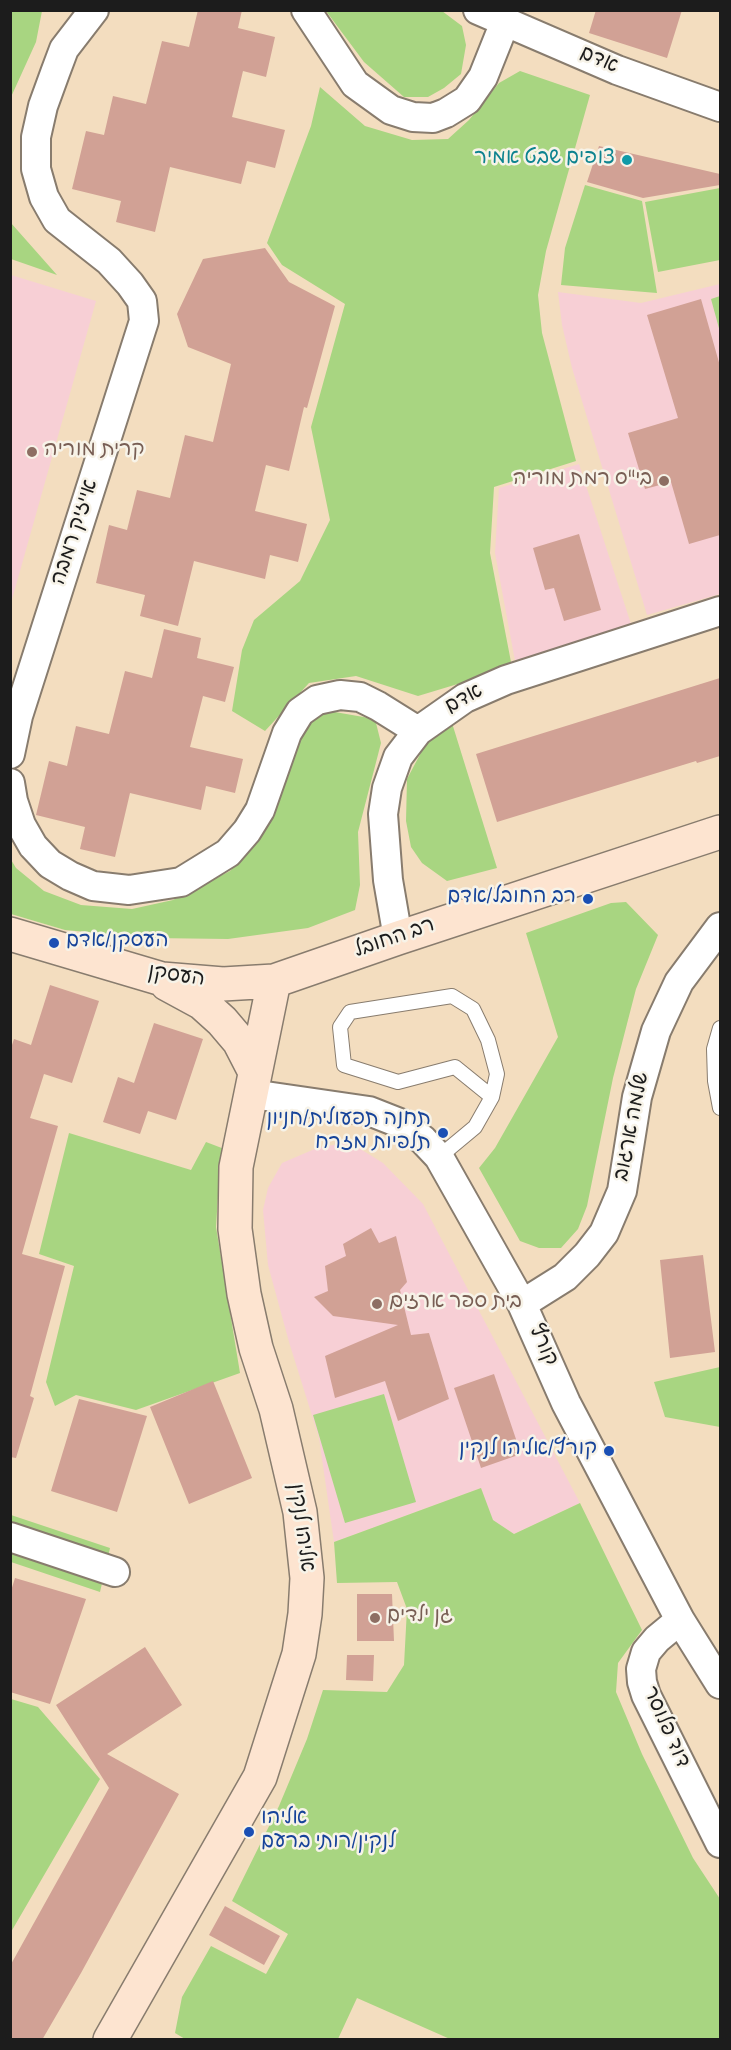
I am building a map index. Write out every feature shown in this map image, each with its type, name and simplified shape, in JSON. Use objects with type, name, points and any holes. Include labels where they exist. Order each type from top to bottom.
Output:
[{"type":"street","name":"אייזיק רמבה","points":[[10,754],[18,716],[144,321],[142,301],[130,284],[109,261],[57,220],[44,197],[36,169],[36,137],[43,106],[55,73],[64,49],[94,10]]},
{"type":"street","points":[[306,10],[355,84],[391,110],[413,117],[433,118],[446,113],[467,99],[483,77],[506,22]]},
{"type":"street","name":"אדם","points":[[478,10],[617,70],[720,107]]},
{"type":"street","name":"אדם","points":[[398,938],[388,880],[383,814],[387,788],[398,757],[418,731],[465,698],[506,680],[720,610]]},
{"type":"street","points":[[10,783],[21,825],[33,846],[51,864],[70,876],[93,886],[129,890],[181,882],[228,853],[247,831],[260,810],[287,733],[300,712],[317,700],[340,695],[360,698],[378,706],[418,731]]},
{"type":"street","name":"רב החובל","points":[[274,981],[720,832]]},
{"type":"street","name":"העסקן","points":[[10,934],[143,974],[180,982],[223,984],[274,981]]},
{"type":"street","name":"שלמה ארגוב","points":[[522,1305],[565,1277],[587,1255],[604,1233],[622,1191],[637,1097],[656,1031],[680,982],[718,934]]},
{"type":"street","points":[[143,974],[182,991],[202,1003],[222,1021],[239,1041],[254,1083]]},
{"type":"street","name":"אליהו לנקין","points":[[110,2040],[260,1778],[298,1654],[305,1614],[307,1578],[300,1512],[276,1409],[256,1348],[244,1294],[235,1229],[236,1167],[274,981]]},
{"type":"street","name":"קורץ","points":[[254,1083],[369,1111],[402,1124],[423,1140],[439,1158],[522,1305],[566,1403],[680,1620],[720,1684]]},
{"type":"street","points":[[10,1537],[115,1572]]},
{"type":"street","name":"דוד פלוסר","points":[[680,1620],[657,1639],[646,1652],[641,1669],[642,1682],[645,1695],[720,1843]]},
{"type":"lane","points":[[439,1158],[475,1127],[492,1097],[498,1074],[488,1040],[473,1009],[452,996],[350,1012],[340,1027],[344,1065],[398,1082],[455,1067],[492,1097]]},
{"type":"lane","points":[[720,1028],[714,1049],[715,1081],[720,1108]]},
{"type":"shaded area","name":"קרית מוריה","points":[[10,275],[96,301],[11,603]]},
{"type":"shaded area","name":"בי\"ס רמת מוריה","points":[[720,284],[720,594],[647,615],[572,368],[562,325],[558,292],[641,303]]},
{"type":"shaded area","points":[[579,464],[631,624],[515,661],[495,553],[499,488]]},
{"type":"shaded area","name":"בית ספר ארזים","points":[[349,1142],[383,1163],[423,1204],[580,1503],[514,1534],[492,1520],[481,1488],[334,1542],[319,1438],[268,1265],[263,1210],[268,1188],[282,1163],[317,1148]]},
{"type":"green space","points":[[11,10],[42,11],[36,42],[11,97]]},
{"type":"green space","points":[[326,11],[442,11],[462,26],[466,45],[461,74],[428,97],[404,97],[364,62]]},
{"type":"green space","points":[[520,71],[590,95],[546,251],[538,295],[542,333],[576,461],[494,487],[490,553],[511,662],[461,683],[418,696],[356,676],[309,683],[265,731],[232,711],[242,650],[254,620],[300,581],[330,520],[311,427],[345,304],[282,265],[267,243],[311,126],[320,87],[365,126],[412,140],[448,139],[469,120],[499,83]]},
{"type":"green space","points":[[585,185],[642,201],[657,293],[561,285],[565,248]]},
{"type":"green space","points":[[720,188],[720,260],[658,272],[645,202]]},
{"type":"green space","points":[[11,223],[57,275],[11,259]]},
{"type":"green space","points":[[720,296],[720,332],[711,299]]},
{"type":"green space","points":[[329,711],[375,719],[381,743],[358,832],[360,885],[355,910],[308,928],[228,939],[152,938],[65,930],[11,914],[10,858],[16,868],[44,891],[81,905],[132,909],[173,900],[230,871],[265,831],[282,790],[294,739],[310,718]]},
{"type":"green space","points":[[452,723],[497,868],[447,881],[422,863],[411,847],[406,821],[407,779],[425,745]]},
{"type":"green space","points":[[626,902],[658,935],[636,989],[613,1078],[587,1206],[578,1229],[561,1248],[539,1248],[520,1241],[479,1168],[495,1148],[558,1037],[526,933],[611,903]]},
{"type":"green space","points":[[69,1133],[191,1170],[206,1142],[227,1150],[219,1180],[216,1227],[240,1373],[136,1410],[76,1395],[55,1406],[46,1382],[74,1266],[39,1254]]},
{"type":"green space","points":[[720,1367],[720,1427],[665,1417],[654,1382]]},
{"type":"green space","points":[[384,1394],[416,1502],[345,1523],[313,1415]]},
{"type":"green space","points":[[481,1488],[493,1520],[514,1534],[580,1503],[642,1630],[618,1663],[616,1692],[642,1754],[693,1858],[720,1899],[720,2039],[450,2039],[357,1998],[338,2039],[185,2039],[175,2033],[182,1997],[211,1946],[266,1974],[288,1934],[232,1901],[279,1806],[307,1739],[323,1690],[387,1692],[404,1665],[407,1609],[397,1582],[337,1583],[334,1542]]},
{"type":"green space","points":[[11,1515],[110,1548],[100,1592],[11,1562]]},
{"type":"green space","points":[[11,1699],[38,1707],[100,1779],[11,1932]]},
{"type":"building","points":[[198,10],[242,10],[238,28],[275,37],[266,77],[243,71],[232,117],[285,130],[275,168],[247,161],[241,184],[170,167],[155,232],[116,222],[121,201],[72,189],[86,131],[104,135],[113,96],[146,104],[162,41],[189,47]]},
{"type":"building","points":[[596,10],[682,10],[667,58],[589,33]]},
{"type":"building","name":"צופים שבט אמיר","points":[[599,146],[720,174],[720,185],[643,198],[587,182]]},
{"type":"building","points":[[265,248],[289,282],[335,306],[307,408],[304,407],[289,471],[266,465],[255,511],[307,524],[298,562],[270,555],[265,579],[194,561],[178,626],[140,616],[145,595],[96,583],[109,525],[127,530],[137,490],[170,498],[185,435],[213,442],[231,364],[188,347],[177,314],[203,259]]},
{"type":"building","points":[[701,299],[720,366],[720,535],[689,544],[671,482],[645,489],[628,433],[678,418],[647,315]]},
{"type":"building","points":[[579,534],[601,610],[564,621],[554,588],[545,590],[533,548]]},
{"type":"building","points":[[164,629],[201,638],[197,658],[234,667],[225,702],[203,696],[190,747],[243,759],[235,793],[206,786],[201,810],[130,793],[115,857],[80,849],[85,827],[36,815],[49,761],[67,766],[76,726],[109,734],[125,671],[152,678]]},
{"type":"building","points":[[720,678],[720,756],[697,763],[696,761],[497,822],[476,754]]},
{"type":"building","points":[[50,985],[99,1001],[72,1083],[44,1074],[30,1118],[58,1126],[22,1254],[65,1266],[30,1396],[34,1398],[16,1458],[10,1457],[10,1051],[14,1039],[31,1045]]},
{"type":"building","points":[[154,1023],[203,1039],[176,1120],[148,1111],[140,1134],[103,1122],[118,1077],[134,1083]]},
{"type":"building","name":"בית ספר ארזים","points":[[371,1228],[379,1243],[396,1236],[407,1282],[400,1290],[411,1335],[429,1333],[449,1399],[398,1421],[385,1381],[335,1398],[325,1356],[398,1325],[333,1316],[314,1297],[328,1291],[325,1266],[346,1256],[343,1244]]},
{"type":"building","points":[[703,1255],[715,1352],[670,1358],[660,1260]]},
{"type":"building","points":[[494,1374],[521,1454],[481,1468],[454,1388]]},
{"type":"building","points":[[213,1381],[252,1478],[189,1504],[150,1407]]},
{"type":"building","points":[[79,1399],[147,1416],[117,1512],[51,1491]]},
{"type":"building","points":[[15,1578],[86,1599],[50,1704],[10,1692],[10,1594]]},
{"type":"building","points":[[357,1594],[392,1594],[394,1641],[357,1641]]},
{"type":"building","points":[[145,1647],[182,1705],[107,1754],[179,1794],[42,2040],[10,2040],[10,1966],[109,1788],[56,1705]]},
{"type":"building","points":[[347,1655],[374,1655],[373,1681],[346,1680]]},
{"type":"building","points":[[225,1906],[280,1936],[264,1965],[209,1935]]},
{"type":"place","name":"צופים שבט אמיר","points":[[627,160]]},
{"type":"place","name":"קרית מוריה","points":[[32,452]]},
{"type":"place","name":"בי\"ס רמת מוריה","points":[[664,481]]},
{"type":"place","name":"רב החובל/אדם","points":[[588,899]]},
{"type":"place","name":"העסקן/אדם","points":[[54,943]]},
{"type":"place","name":"תחנה תפעולית/חניון תלפיות מזרח","points":[[443,1133]]},
{"type":"place","name":"בית ספר ארזים","points":[[377,1304]]},
{"type":"place","name":"קורץ/אליהו לנקין","points":[[609,1451]]},
{"type":"place","name":"גן ילדים","points":[[375,1618]]},
{"type":"place","name":"אליהו לנקין/רותי ברעם","points":[[249,1832]]}]
